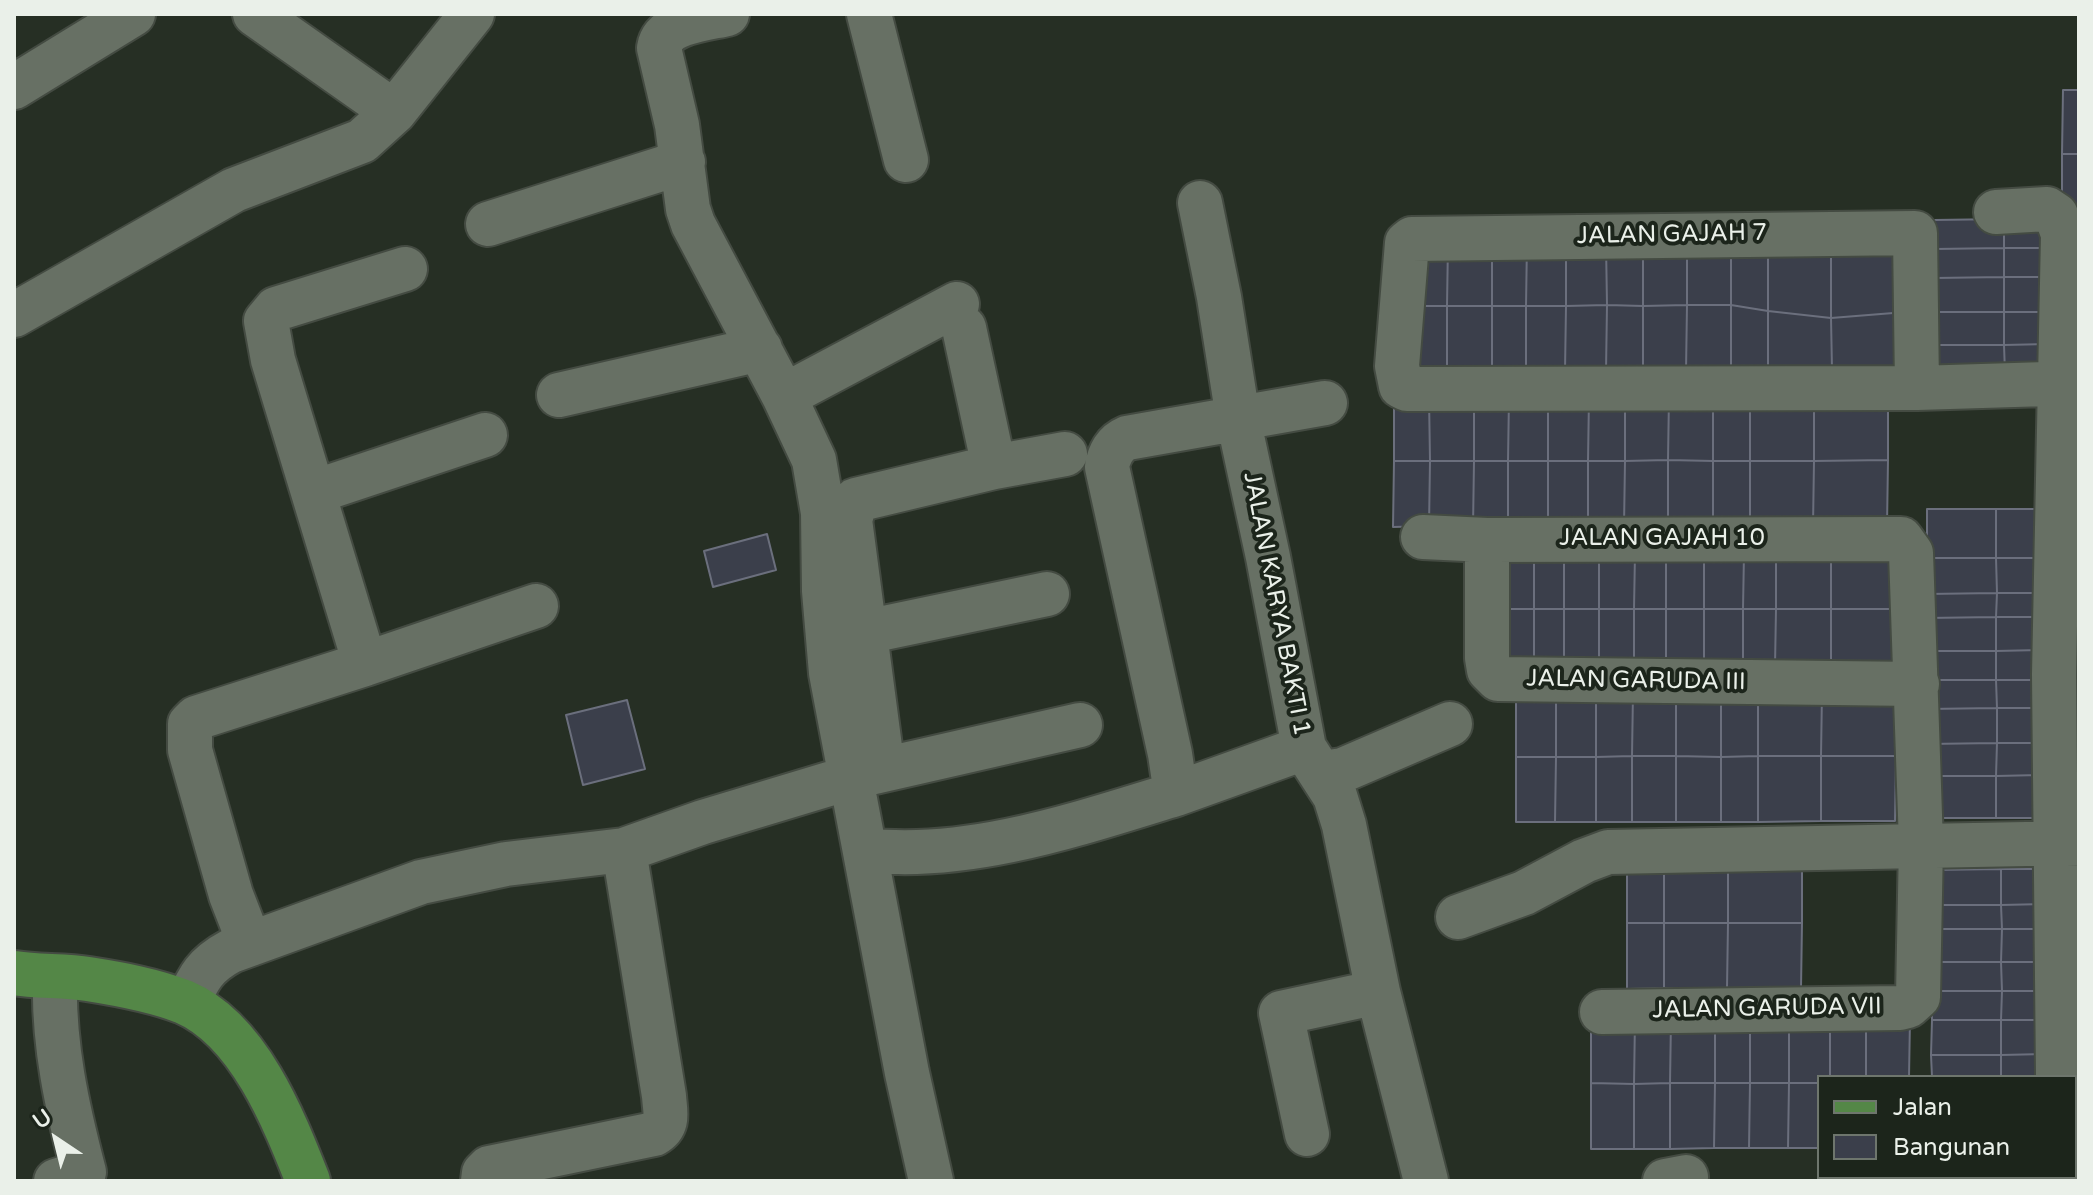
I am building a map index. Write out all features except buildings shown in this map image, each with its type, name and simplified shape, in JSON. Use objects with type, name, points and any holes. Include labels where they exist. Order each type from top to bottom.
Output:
[{"type":"main road","points":[[35,975],[86,979],[149,991],[187,1003],[224,1031],[241,1052],[283,1120],[308,1181]]},
{"type":"street","points":[[14,87],[133,14]]},
{"type":"street","points":[[255,14],[394,112]]},
{"type":"street","points":[[14,315],[234,190],[362,141],[394,112],[472,14]]},
{"type":"street","points":[[727,14],[672,21],[659,48],[677,125],[688,209],[814,460],[823,513],[824,591],[831,673],[867,773]]},
{"type":"street","points":[[869,14],[906,160]]},
{"type":"street","points":[[488,224],[683,162]]},
{"type":"street","name":"JALAN KARYA BAKTI 1","points":[[1200,203],[1238,418],[1313,761],[1335,796],[1344,825],[1378,992],[1426,1181]]},
{"type":"street","points":[[1996,212],[2047,209],[2071,234],[2066,674],[2068,1006],[2058,1075]]},
{"type":"street","name":"JALAN GAJAH 7","points":[[1915,233],[1917,388],[1407,389],[1401,386],[1397,366],[1407,243],[1412,239],[1429,238],[1915,233]]},
{"type":"street","points":[[365,664],[273,360],[267,318],[276,309],[405,269]]},
{"type":"street","points":[[784,396],[960,316],[994,467]]},
{"type":"street","points":[[559,395],[760,349]]},
{"type":"street","points":[[1917,388],[2070,383]]},
{"type":"street","points":[[1176,794],[1108,461],[1115,446],[1127,438],[1325,403]]},
{"type":"street","points":[[314,492],[485,435]]},
{"type":"street","points":[[931,1181],[907,1073],[865,850],[865,632],[850,520],[856,500],[994,467],[1065,454]]},
{"type":"street","name":"JALAN GAJAH 10","points":[[1423,537],[1487,540],[1901,539],[1911,553],[1917,684]]},
{"type":"street","name":"JALAN GARUDA III","points":[[1487,540],[1487,658],[1489,670],[1498,679],[1917,684]]},
{"type":"street","points":[[865,632],[1047,594]]},
{"type":"street","points":[[250,944],[231,895],[190,750],[190,724],[196,718],[536,606]]},
{"type":"street","points":[[1917,684],[1921,844]]},
{"type":"street","points":[[865,850],[902,853],[959,849],[1072,826],[1176,794],[1313,761],[1343,770],[1450,724]]},
{"type":"street","points":[[187,1003],[201,974],[231,951],[421,882],[506,864],[624,850],[703,822],[867,773],[1080,725]]},
{"type":"street","points":[[1458,917],[1524,893],[1584,861],[1608,852],[2066,843]]},
{"type":"street","name":"JALAN GARUDA VII","points":[[1602,1012],[1908,1006],[1914,1002],[1920,989],[1921,844]]},
{"type":"street","points":[[483,1181],[484,1173],[489,1168],[654,1134],[664,1126],[664,1096],[624,850]]},
{"type":"street","points":[[35,975],[55,1022],[65,1103],[84,1172],[56,1181]]},
{"type":"street","points":[[1307,1134],[1281,1013],[1378,992]]}]
